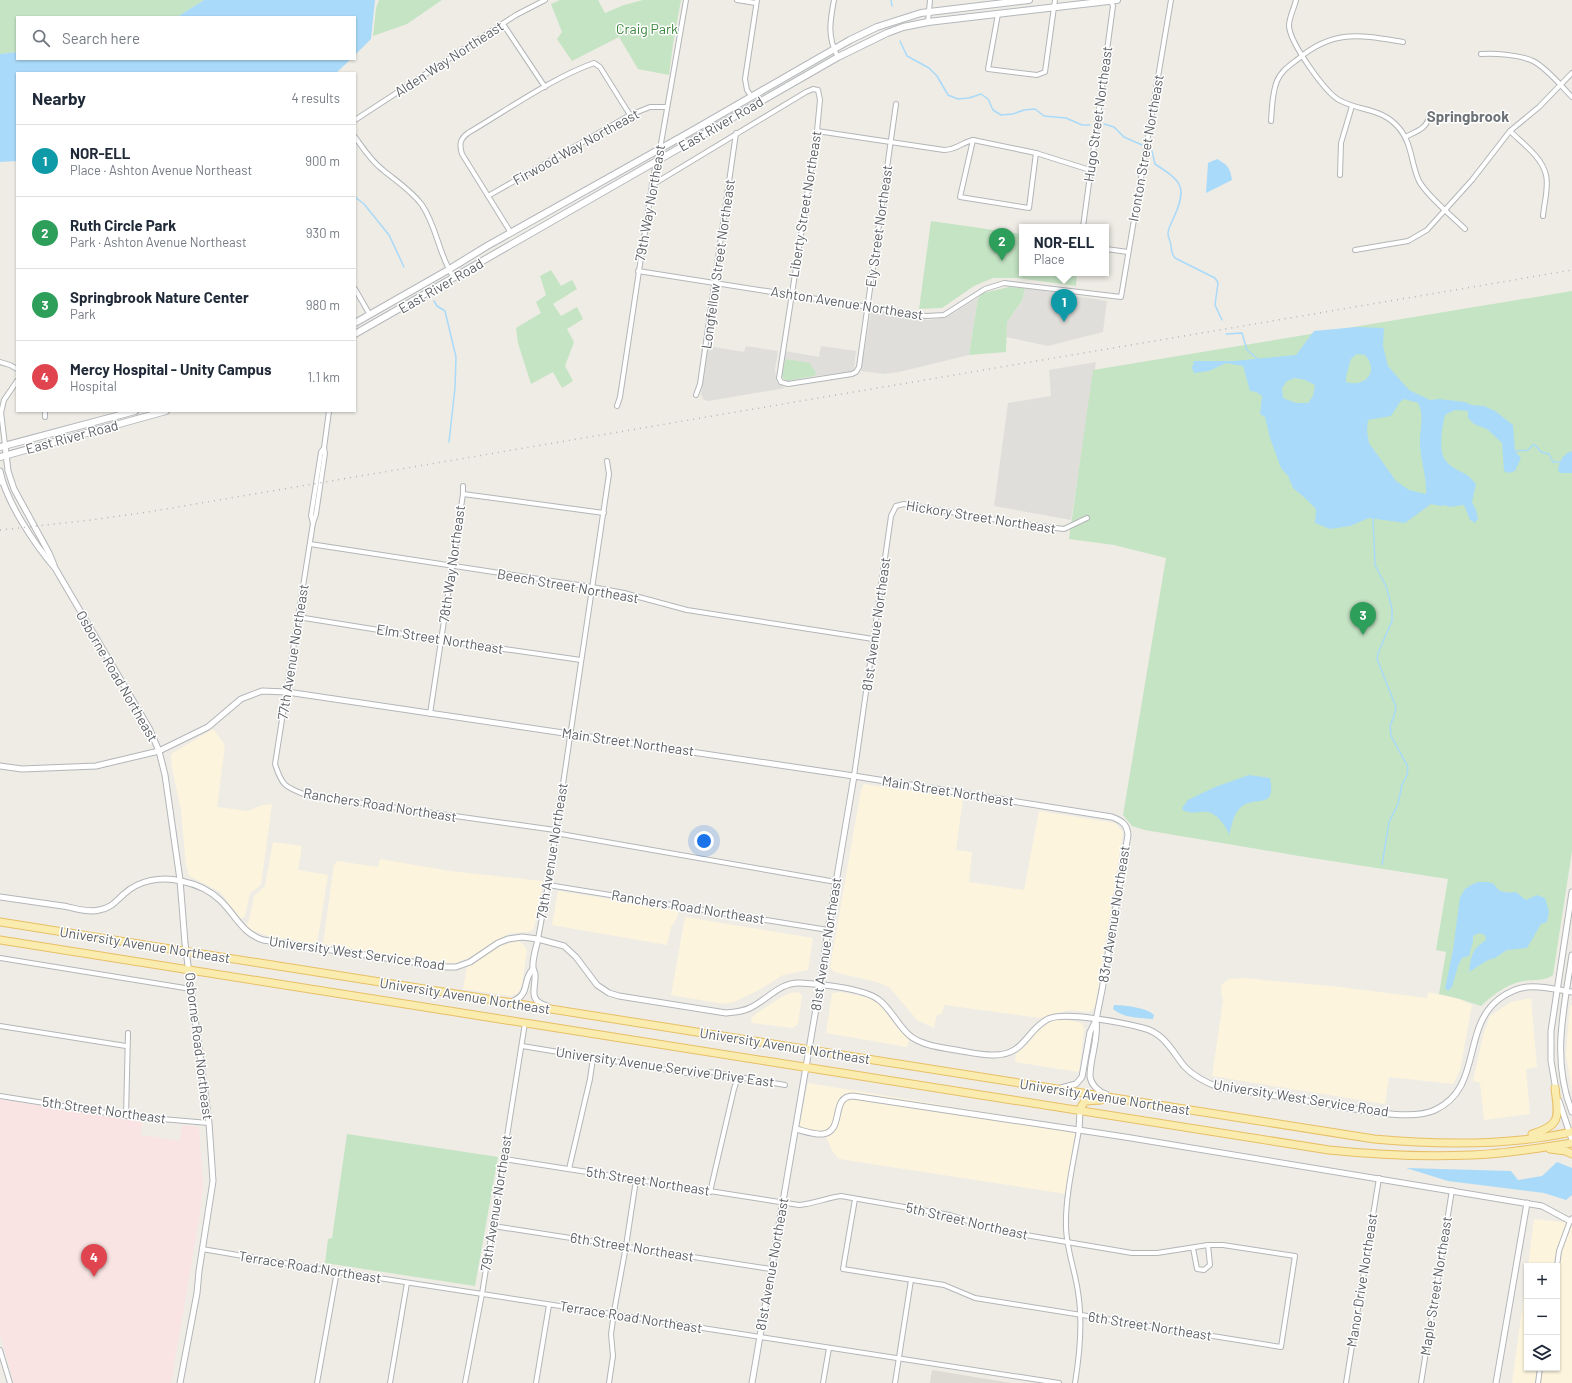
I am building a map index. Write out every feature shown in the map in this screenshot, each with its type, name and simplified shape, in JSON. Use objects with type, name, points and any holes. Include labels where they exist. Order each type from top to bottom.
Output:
[{"type":"main road","name":"East River Road","points":[[356,322],[833,49],[877,27],[900,19],[930,12],[1029,0]]},
{"type":"main road","name":"East River Road","points":[[356,333],[838,57],[887,33],[903,27],[928,22],[1114,0]]},
{"type":"main road","name":"East River Road","points":[[3,446],[131,412]]},
{"type":"main road","name":"East River Road","points":[[3,456],[161,412]]},
{"type":"main road","name":"University Avenue Northeast","points":[[0,922],[1374,1139],[1432,1144],[1512,1140],[1571,1132]]},
{"type":"main road","name":"University Avenue Northeast","points":[[0,940],[1312,1148],[1396,1156],[1473,1155],[1535,1149],[1572,1141]]},
{"type":"main road","points":[[1512,1140],[1544,1131],[1552,1126],[1557,1119],[1558,1111],[1555,1088]]},
{"type":"main road","points":[[1080,1111],[1083,1103],[1090,1100],[1125,1100]]},
{"type":"main road","points":[[1535,1149],[1560,1150],[1572,1154]]},
{"type":"street","name":"Alden Way Northeast","points":[[356,119],[516,15],[545,0]]},
{"type":"street","name":"79th Way Northeast","points":[[617,406],[620,397],[652,185],[660,149],[666,107],[686,0]]},
{"type":"street","points":[[737,0],[757,2],[745,78],[747,90],[751,96]]},
{"type":"street","points":[[834,0],[830,26],[833,49],[838,57]]},
{"type":"street","points":[[928,22],[930,0]]},
{"type":"street","points":[[998,14],[988,69],[1037,75],[1045,72],[1055,0]]},
{"type":"street","name":"Hugo Street Northeast","points":[[1083,224],[1114,0]]},
{"type":"street","name":"Ironton Street Northeast","points":[[1121,297],[1171,0]]},
{"type":"street","points":[[1296,0],[1290,18],[1289,27],[1294,44],[1302,56],[1338,100],[1352,106],[1380,113],[1395,123],[1410,147],[1414,166],[1420,183],[1430,196],[1465,229]]},
{"type":"street","points":[[1013,1],[1013,12]]},
{"type":"street","points":[[503,24],[545,87]]},
{"type":"street","points":[[1271,121],[1276,82],[1285,70],[1323,42],[1354,35],[1403,42]]},
{"type":"street","points":[[1481,54],[1492,53],[1533,61],[1540,65],[1572,97]]},
{"type":"street","points":[[511,234],[462,154],[460,146],[462,138],[545,87],[594,62],[600,67],[630,115]]},
{"type":"street","points":[[1355,250],[1408,241],[1427,230],[1472,180],[1510,131],[1539,107],[1572,72]]},
{"type":"street","name":"Liberty Street Northeast","points":[[736,133],[806,92],[818,90],[820,100],[817,131],[779,374],[781,382],[788,384],[852,374],[856,372]]},
{"type":"street","name":"Ely Street Northeast","points":[[856,372],[859,367],[896,104]]},
{"type":"street","points":[[1340,175],[1340,150],[1352,106]]},
{"type":"street","name":"Firwood Way Northeast","points":[[488,196],[630,115],[650,107],[666,107]]},
{"type":"street","points":[[1405,137],[1424,128],[1428,123],[1431,112]]},
{"type":"street","points":[[817,131],[944,150],[952,150],[965,142],[973,140],[1036,153],[1090,170]]},
{"type":"street","points":[[1510,131],[1537,158],[1544,168],[1547,184],[1542,216]]},
{"type":"street","points":[[652,185],[736,133]]},
{"type":"street","name":"Longfellow Street Northeast","points":[[696,395],[700,384],[736,133]]},
{"type":"street","points":[[356,137],[370,157],[382,169],[407,189],[422,205],[430,220],[448,270],[454,278]]},
{"type":"street","points":[[973,140],[960,197],[1029,208],[1036,153]]},
{"type":"street","points":[[1109,249],[1128,252]]},
{"type":"street","name":"Ashton Avenue Northeast","points":[[638,271],[926,316],[944,314],[985,289],[1004,283],[1121,297]]},
{"type":"street","points":[[356,291],[370,315]]},
{"type":"street","points":[[0,362],[16,368]]},
{"type":"street","points":[[0,417],[4,400],[16,382]]},
{"type":"street","points":[[1,411],[3,446]]},
{"type":"street","name":"77th Avenue Northeast","points":[[280,780],[275,764],[313,523],[316,514],[325,454],[324,448],[329,412]]},
{"type":"street","name":"Osborne Road Northeast","points":[[3,446],[3,456],[14,490],[49,553],[55,568],[149,728],[159,751],[164,775],[180,880],[186,952],[209,1123],[213,1181],[196,1293],[180,1383]]},
{"type":"street","points":[[571,733],[604,513],[609,474],[607,461]]},
{"type":"street","name":"Osborne Road Northeast","points":[[0,471],[1,480],[11,502],[44,556],[55,568]]},
{"type":"street","name":"78th Way Northeast","points":[[430,714],[463,486]]},
{"type":"street","points":[[463,494],[604,513]]},
{"type":"street","name":"Hickory Street Northeast","points":[[896,506],[904,504],[1064,530],[1087,518]]},
{"type":"street","name":"81st Avenue Northeast","points":[[752,1383],[796,1129],[854,776],[891,516],[896,506]]},
{"type":"street","name":"Beech Street Northeast","points":[[310,544],[592,587],[624,593],[687,610],[873,639]]},
{"type":"street","name":"Elm Street Northeast","points":[[298,617],[441,640],[581,660]]},
{"type":"street","name":"Main Street Northeast","points":[[0,766],[22,769],[96,766],[159,751],[208,727],[241,699],[262,691],[287,692],[430,714],[571,733],[1112,817]]},
{"type":"street","name":"79th Avenue Northeast","points":[[571,733],[548,884],[533,969],[535,974],[533,991],[536,999],[543,1005],[577,1014]]},
{"type":"street","name":"Ranchers Road Northeast","points":[[280,780],[288,789],[306,795],[555,832],[836,882]]},
{"type":"street","name":"83rd Avenue Northeast","points":[[1053,1089],[1067,1087],[1080,1081],[1090,1032],[1096,1020],[1128,835],[1125,824],[1112,817]]},
{"type":"street","name":"University West Service Road","points":[[0,897],[84,910],[99,910],[111,906],[126,892],[144,882],[154,880],[180,880],[211,893],[221,901],[247,932],[263,940],[446,967],[456,967],[470,962],[498,943],[508,939],[522,937],[538,939],[564,946],[576,957],[597,985],[609,993],[619,996],[726,1013],[744,1010],[780,988],[793,983],[852,990],[879,999],[903,1028],[914,1039],[920,1042],[946,1048],[991,1055],[1008,1054],[1018,1048],[1037,1027],[1049,1019],[1063,1016],[1137,1026],[1153,1032],[1166,1042],[1185,1067],[1209,1084],[1220,1088],[1360,1109],[1412,1114],[1435,1110],[1448,1102],[1459,1090],[1467,1074],[1478,1026],[1492,1005],[1508,993],[1526,987],[1541,987],[1569,992]]},
{"type":"street","name":"Ranchers Road Northeast","points":[[548,884],[828,930]]},
{"type":"street","points":[[1572,892],[1557,990],[1551,1045],[1551,1061],[1555,1088],[1571,1132],[1572,1141]]},
{"type":"street","points":[[1572,955],[1569,992],[1562,1019],[1560,1050],[1564,1084],[1572,1112]]},
{"type":"street","points":[[0,958],[191,989]]},
{"type":"street","name":"79th Avenue Northeast","points":[[509,1002],[522,996],[526,989],[528,973],[533,969]]},
{"type":"street","name":"83rd Avenue Northeast","points":[[1096,1020],[1098,1029],[1090,1076],[1094,1086],[1102,1093],[1125,1100]]},
{"type":"street","name":"79th Avenue Northeast","points":[[465,1383],[482,1294],[525,1024]]},
{"type":"street","points":[[0,1026],[126,1046]]},
{"type":"street","points":[[126,1116],[126,1046],[128,1033]]},
{"type":"street","name":"University Avenue Servive Drive East","points":[[522,1046],[699,1075],[708,1072],[731,1076],[737,1080],[745,1078],[785,1085]]},
{"type":"street","points":[[569,1169],[590,1079],[593,1058]]},
{"type":"street","points":[[710,1192],[737,1080]]},
{"type":"street","name":"5th Street Northeast","points":[[0,1096],[126,1116],[209,1123]]},
{"type":"street","points":[[796,1129],[822,1134],[828,1133],[836,1124],[841,1101],[847,1096],[853,1096],[1078,1130],[1527,1203],[1542,1206],[1571,1220],[1559,1250],[1557,1263]]},
{"type":"street","points":[[1075,1383],[1081,1338],[1080,1315],[1078,1292],[1066,1227],[1067,1205],[1080,1111]]},
{"type":"street","name":"5th Street Northeast","points":[[504,1159],[783,1203],[806,1204],[826,1198],[841,1196],[950,1215],[996,1230],[1132,1253],[1157,1253],[1208,1245]]},
{"type":"street","name":"Manor Drive Northeast","points":[[1346,1383],[1379,1178]]},
{"type":"street","points":[[609,1383],[613,1356],[611,1334],[636,1180]]},
{"type":"street","name":"Maple Street Northeast","points":[[1421,1383],[1452,1190]]},
{"type":"street","name":"6th Street Northeast","points":[[855,1199],[844,1269],[944,1285],[974,1298],[1281,1347],[1295,1256],[1223,1245],[1208,1245]]},
{"type":"street","points":[[1496,1383],[1527,1203]]},
{"type":"street","name":"6th Street Northeast","points":[[493,1226],[771,1269]]},
{"type":"street","points":[[1193,1248],[1197,1268],[1204,1270],[1210,1265],[1208,1245]]},
{"type":"street","name":"Terrace Road Northeast","points":[[202,1249],[407,1283],[1059,1383]]},
{"type":"street","points":[[317,1383],[337,1271]]},
{"type":"street","points":[[895,1383],[911,1280]]},
{"type":"street","points":[[390,1383],[407,1283]]},
{"type":"street","points":[[536,1383],[549,1305]]},
{"type":"street","points":[[823,1383],[829,1348]]},
{"type":"street","points":[[0,1350],[10,1383]]},
{"type":"street","points":[[1538,1383],[1540,1371]]},
{"type":"shaded area","points":[[1025,288],[1107,301],[1103,332],[1048,346],[1006,337],[1007,322],[1022,302]]},
{"type":"shaded area","points":[[978,298],[969,355],[899,372],[884,374],[861,371],[871,311],[928,320],[947,317]]},
{"type":"shaded area","points":[[708,346],[744,352],[746,346],[778,351],[775,370],[777,382],[785,388],[709,401],[704,400],[701,394]]},
{"type":"shaded area","points":[[821,346],[856,351],[854,369],[850,372],[815,376],[816,373],[785,359],[785,351],[819,357]]},
{"type":"shaded area","points":[[1096,362],[1071,520],[994,506],[1008,403],[1051,396],[1049,370]]},
{"type":"shaded area","points":[[213,729],[225,745],[217,807],[248,811],[263,805],[272,804],[261,885],[250,893],[245,916],[241,919],[220,892],[189,876],[186,865],[181,811],[172,768],[171,754]]},
{"type":"shaded area","points":[[864,784],[963,798],[956,850],[972,852],[969,882],[1024,890],[1039,811],[1115,823],[1123,832],[1095,1008],[1088,1012],[1070,1010],[1040,1018],[944,1005],[942,1014],[937,1015],[934,1028],[917,1020],[890,988],[877,982],[834,972],[830,967],[861,790]]},
{"type":"shaded area","points":[[273,842],[302,846],[298,870],[328,875],[317,944],[267,936],[252,930],[246,925],[249,921],[254,896],[265,886]]},
{"type":"shaded area","points":[[380,859],[450,871],[543,881],[533,930],[527,932],[510,933],[472,956],[456,963],[446,964],[323,944],[334,865],[337,861],[378,867]]},
{"type":"shaded area","points":[[558,891],[679,910],[677,918],[671,927],[667,945],[552,925]]},
{"type":"shaded area","points":[[685,917],[813,938],[808,970],[783,975],[757,991],[734,1002],[724,1004],[671,995]]},
{"type":"shaded area","points":[[518,941],[524,945],[527,951],[522,984],[518,993],[511,996],[463,989],[467,966],[497,947]]},
{"type":"shaded area","points":[[1244,978],[1340,987],[1427,998],[1428,992],[1459,999],[1472,1005],[1460,1070],[1453,1084],[1389,1077],[1385,1104],[1212,1076],[1223,1001],[1221,991],[1222,984],[1229,979]]},
{"type":"shaded area","points":[[798,992],[802,995],[798,1024],[793,1028],[752,1023],[751,1018],[757,1013],[780,998],[790,993]]},
{"type":"shaded area","points":[[841,992],[872,999],[881,1006],[895,1025],[909,1040],[907,1047],[826,1033],[832,993]]},
{"type":"shaded area","points":[[1531,998],[1537,1067],[1526,1069],[1530,1114],[1484,1120],[1480,1083],[1473,1081],[1483,1036],[1490,1016],[1511,1002]]},
{"type":"shaded area","points":[[1572,1005],[1572,1089],[1566,1055],[1570,1006]]},
{"type":"shaded area","points":[[1053,1020],[1067,1020],[1082,1023],[1084,1030],[1079,1072],[1015,1062],[1016,1054],[1027,1045],[1037,1032]]},
{"type":"shaded area","points":[[808,1083],[1076,1127],[1066,1194],[839,1159],[833,1152],[826,1137],[798,1133]]},
{"type":"shaded area","points":[[0,1099],[142,1122],[141,1135],[180,1141],[182,1125],[199,1127],[203,1185],[199,1220],[171,1383],[14,1383],[0,1334]]},
{"type":"shaded area","points":[[1534,1219],[1572,1223],[1572,1383],[1512,1383],[1524,1295],[1524,1371],[1560,1371],[1560,1263],[1528,1263]]},
{"type":"shaded area","points":[[932,1370],[1011,1383],[930,1383]]},
{"type":"green space","points":[[0,0],[204,0],[179,16],[16,16],[16,52],[0,54]]},
{"type":"green space","points":[[379,0],[442,0],[407,24],[373,36],[376,8]]},
{"type":"green space","name":"Craig Park","points":[[560,0],[598,0],[605,13],[624,5],[643,0],[681,0],[669,75],[638,69],[619,37],[572,61],[557,39],[562,32],[551,4]]},
{"type":"green space","points":[[931,221],[1019,234],[1019,276],[1077,276],[1076,286],[1018,278],[993,278],[974,286],[942,308],[919,309]]},
{"type":"green space","points":[[551,270],[561,286],[572,280],[577,289],[553,304],[561,316],[577,307],[583,319],[567,329],[574,342],[565,366],[573,381],[562,388],[553,372],[531,384],[518,343],[516,328],[541,313],[536,302],[546,295],[540,276]]},
{"type":"green space","points":[[1009,287],[1025,288],[1022,301],[1007,322],[1006,352],[969,355],[978,298],[983,293]]},
{"type":"green space","points":[[1572,291],[1572,851],[1553,975],[1541,980],[1523,981],[1508,986],[1481,1006],[1439,994],[1446,952],[1436,950],[1448,879],[1299,856],[1145,830],[1132,826],[1123,815],[1166,558],[1114,545],[1069,539],[1093,370]]},
{"type":"green space","points":[[785,359],[810,363],[816,373],[815,376],[787,381],[782,377]]},
{"type":"green space","points":[[347,1134],[498,1157],[475,1286],[325,1263],[328,1239],[332,1238]]},
{"type":"water","points":[[204,0],[375,0],[371,39],[356,54],[356,16],[179,16]]},
{"type":"water","points":[[16,52],[16,60],[350,60],[337,72],[16,72],[16,161],[0,162],[0,54]]},
{"type":"water","points":[[1217,159],[1228,167],[1232,180],[1206,193],[1208,163]]},
{"type":"water","points":[[1357,327],[1384,328],[1383,346],[1388,366],[1409,390],[1430,400],[1439,399],[1484,406],[1495,411],[1513,425],[1515,451],[1521,458],[1515,471],[1509,473],[1504,471],[1502,443],[1487,429],[1474,424],[1468,418],[1468,411],[1455,410],[1445,415],[1442,432],[1442,452],[1448,463],[1471,478],[1476,484],[1472,502],[1478,519],[1475,523],[1470,520],[1464,505],[1449,507],[1445,505],[1441,506],[1431,504],[1405,523],[1369,518],[1350,526],[1330,529],[1315,523],[1316,509],[1293,488],[1288,476],[1281,468],[1270,438],[1265,417],[1260,414],[1262,396],[1256,392],[1250,391],[1243,366],[1226,363],[1209,371],[1194,373],[1192,368],[1194,361],[1234,361],[1296,355],[1314,331]],"holes":[[[1357,354],[1365,355],[1371,366],[1371,372],[1365,380],[1353,383],[1346,382],[1351,359]],[[1295,378],[1305,380],[1315,385],[1313,396],[1308,403],[1296,403],[1283,398],[1282,388],[1287,381]],[[1404,399],[1418,403],[1420,408],[1420,446],[1426,482],[1426,494],[1409,490],[1396,481],[1369,443],[1367,431],[1368,420],[1391,416],[1400,402]]]},
{"type":"water","points":[[1572,451],[1572,473],[1561,473],[1558,471],[1560,461],[1566,454]]},
{"type":"water","points":[[1249,775],[1270,778],[1270,795],[1267,799],[1252,802],[1241,807],[1234,817],[1229,835],[1226,828],[1215,815],[1208,812],[1189,812],[1183,810],[1182,808],[1188,800],[1215,787]]},
{"type":"water","points":[[1478,882],[1488,882],[1494,884],[1503,892],[1516,892],[1526,900],[1537,895],[1545,898],[1549,912],[1547,922],[1541,924],[1527,948],[1507,950],[1469,972],[1471,958],[1474,951],[1486,940],[1485,935],[1479,933],[1473,936],[1469,956],[1462,958],[1452,987],[1448,991],[1445,988],[1453,950],[1460,897],[1465,889]]},
{"type":"water","points":[[1114,1005],[1129,1006],[1147,1010],[1154,1015],[1153,1019],[1132,1017],[1122,1014],[1113,1009]]},
{"type":"water","points":[[1557,1162],[1572,1168],[1572,1195],[1566,1200],[1544,1193],[1448,1181],[1406,1168],[1511,1171],[1518,1180],[1542,1176]]},
{"type":"waterway","points":[[891,0],[892,6]]},
{"type":"waterway","points":[[900,41],[907,56],[929,68],[937,76],[948,95],[958,99],[969,98],[981,94],[988,99],[993,110],[1001,115],[1035,109],[1044,116],[1066,118],[1082,125],[1090,125]]},
{"type":"waterway","points":[[1104,124],[1114,127],[1124,137],[1142,145]]},
{"type":"waterway","points":[[1152,151],[1155,164],[1171,175],[1180,185],[1181,198],[1168,232],[1172,254],[1175,258],[1215,278],[1218,283],[1215,305],[1222,320]]},
{"type":"waterway","points":[[356,198],[364,204],[389,235],[404,267]]},
{"type":"waterway","points":[[434,301],[437,306],[445,311],[456,357],[455,388],[449,442]]},
{"type":"waterway","points":[[1226,334],[1242,333],[1247,350],[1258,359]]},
{"type":"waterway","points":[[1515,451],[1528,450],[1535,445],[1541,452],[1549,454],[1553,462],[1559,462]]},
{"type":"waterway","points":[[1373,518],[1375,565],[1386,586],[1392,609],[1392,621],[1378,653],[1377,659],[1396,707],[1390,726],[1391,736],[1408,767],[1398,804],[1389,822],[1382,865]]},
{"type":"railway","points":[[0,530],[148,512],[1572,270]]},
{"type":"place","name":"Ruth Circle Park","points":[[1002,261]]},
{"type":"place","name":"NOR-ELL","points":[[1064,322]]},
{"type":"place","name":"Springbrook Nature Center","points":[[1363,635]]},
{"type":"place","name":"Mercy Hospital - Unity Campus","points":[[94,1277]]},
{"type":"district","name":"Springbrook","points":[[1468,117]]}]
